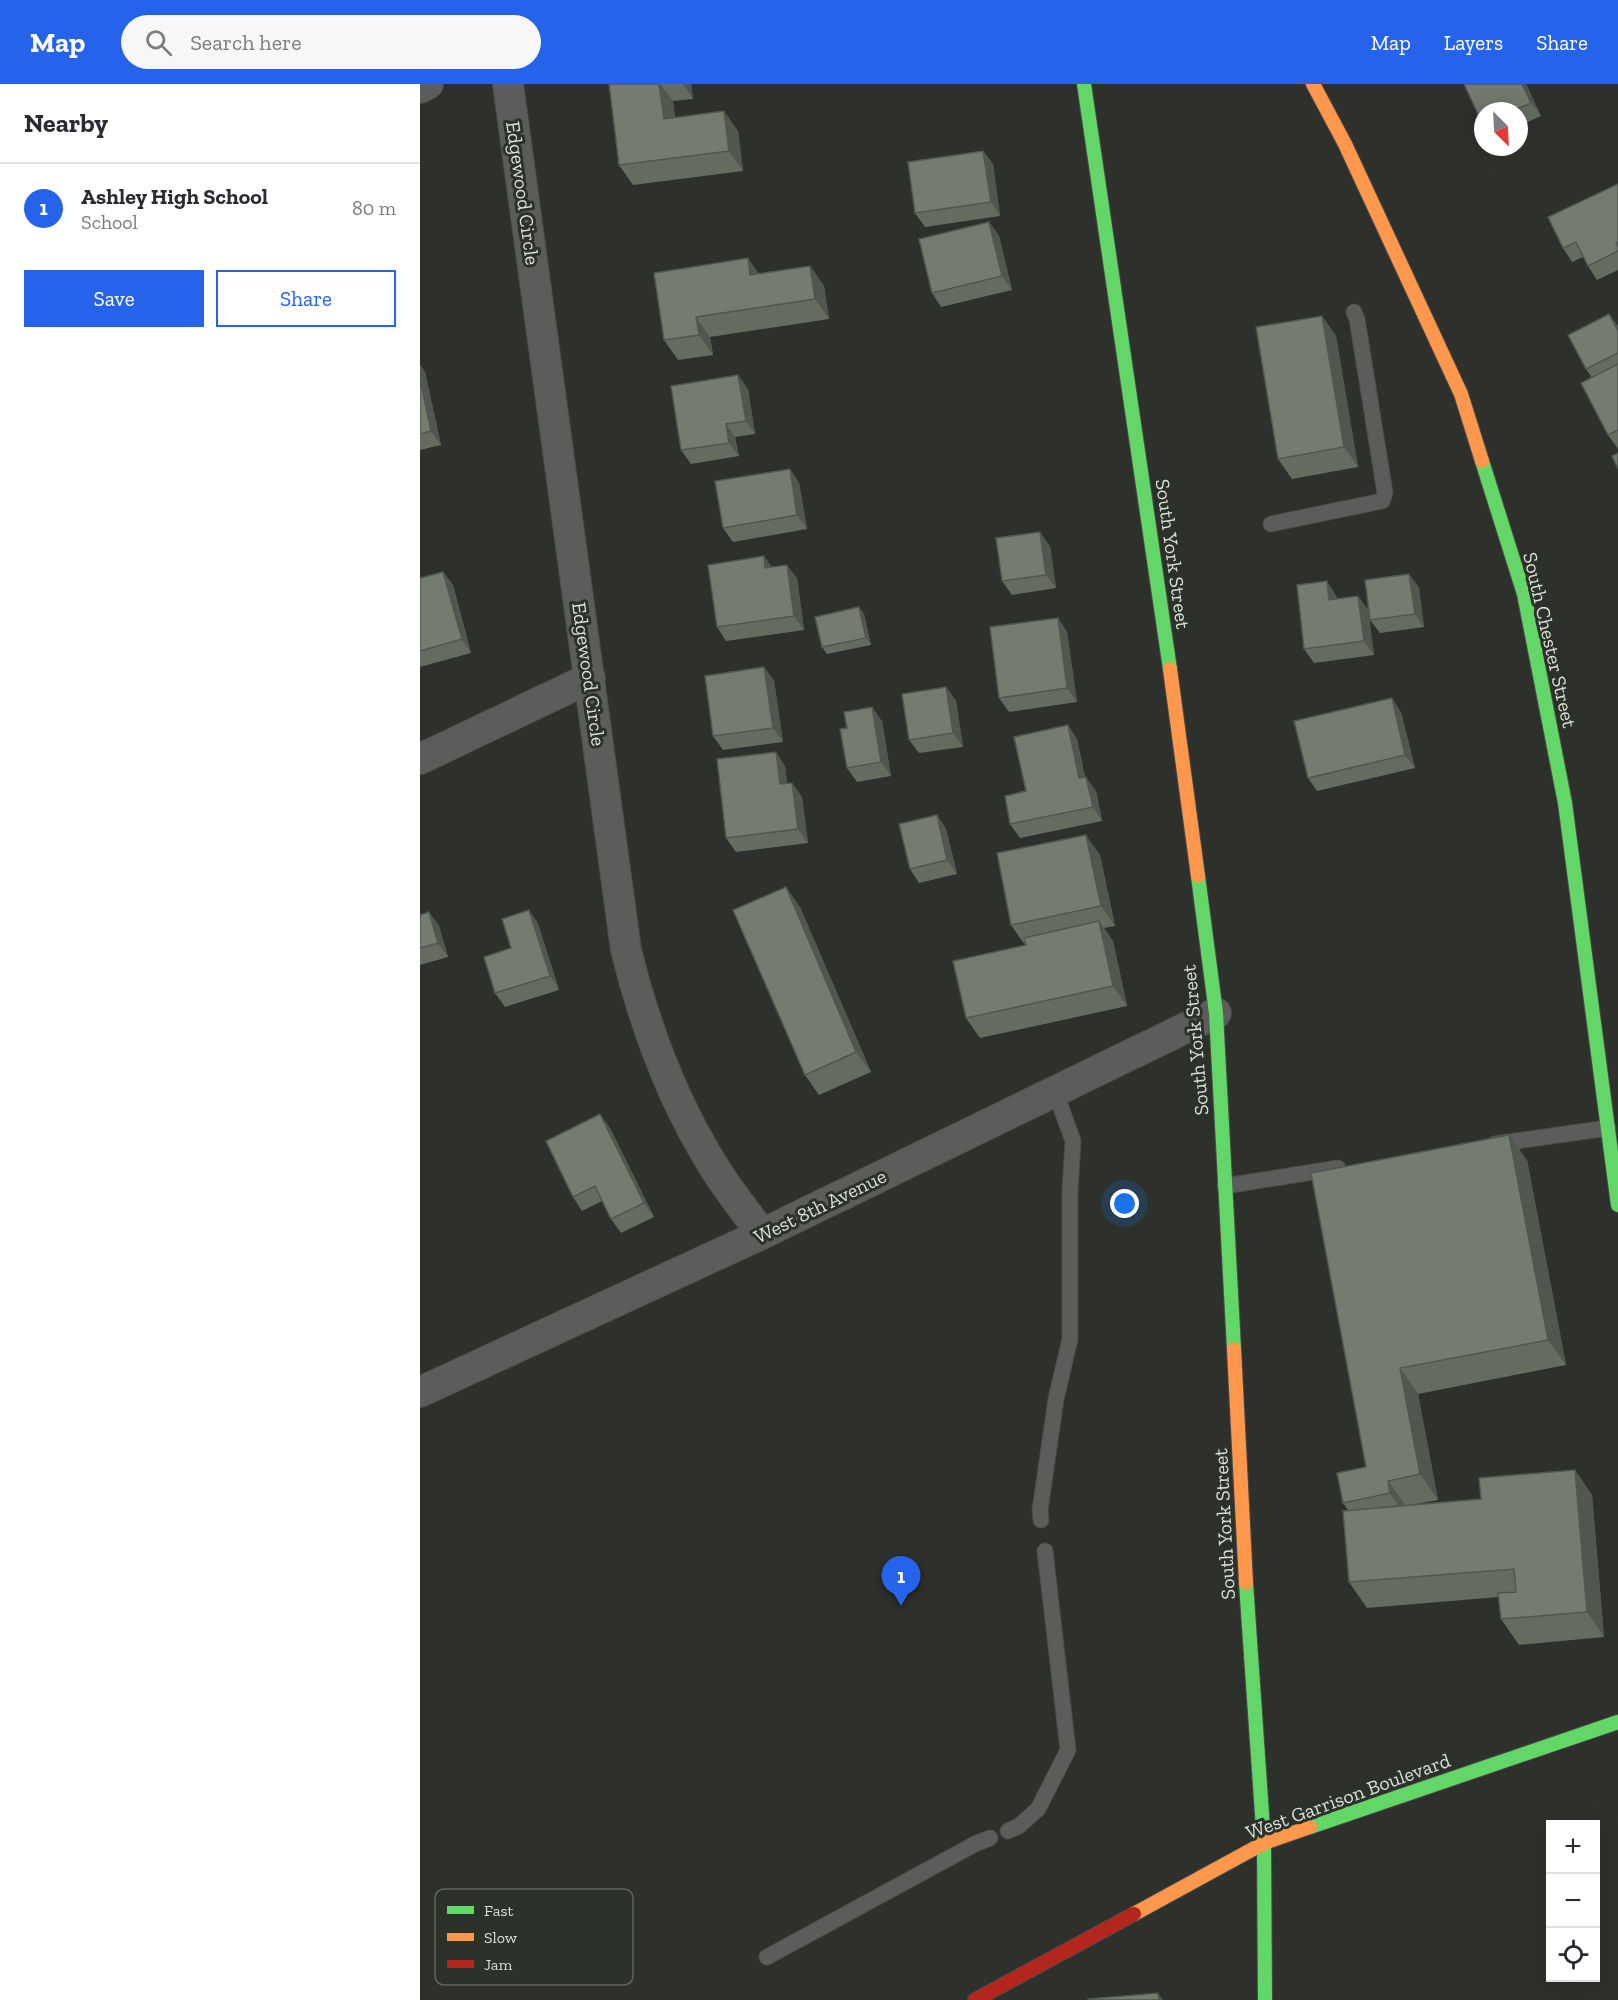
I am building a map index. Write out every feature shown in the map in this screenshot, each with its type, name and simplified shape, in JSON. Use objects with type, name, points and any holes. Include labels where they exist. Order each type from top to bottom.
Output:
[{"type":"main road","name":"South York Street","points":[[1084,84],[1156,565],[1216,1013],[1249,1634],[1264,1843],[1265,2000]]},
{"type":"main road","name":"South Chester Street","points":[[1313,84],[1346,144],[1461,394],[1524,594],[1565,803],[1618,1205]]},
{"type":"main road","name":"West Garrison Boulevard","points":[[975,2000],[1264,1843],[1618,1722]]},
{"type":"street","points":[[420,88],[428,84]]},
{"type":"street","name":"Edgewood Circle","points":[[508,84],[626,950],[638,1000],[655,1050],[682,1110],[714,1167],[762,1234]]},
{"type":"street","points":[[420,759],[590,678]]},
{"type":"street","name":"West 8th Avenue","points":[[420,1392],[762,1234],[1216,1013]]},
{"type":"lane","points":[[1271,524],[1382,501],[1385,493],[1354,312]]},
{"type":"lane","points":[[1041,1520],[1040,1510],[1056,1399],[1070,1339],[1070,1191],[1073,1141],[1055,1091]]},
{"type":"lane","points":[[1477,1147],[1608,1128]]},
{"type":"lane","points":[[1225,1186],[1352,1166]]},
{"type":"lane","points":[[1008,1831],[1019,1826],[1038,1809],[1068,1750],[1045,1551]]},
{"type":"lane","points":[[767,1957],[990,1838]]},
{"type":"building","points":[[609,84],[659,84],[664,119],[724,111],[729,151],[619,165]]},
{"type":"building","points":[[1464,84],[1522,84],[1531,103],[1474,102],[1474,106]]},
{"type":"building","points":[[983,151],[991,202],[915,213],[908,162]]},
{"type":"building","points":[[1618,184],[1618,242],[1616,243],[1618,251],[1588,266],[1576,242],[1563,248],[1548,217]]},
{"type":"building","points":[[989,222],[1002,276],[932,293],[919,239]]},
{"type":"building","points":[[748,258],[750,275],[810,266],[815,299],[696,317],[699,335],[664,340],[654,273]]},
{"type":"building","points":[[1609,314],[1618,331],[1618,353],[1586,369],[1568,335]]},
{"type":"building","points":[[1322,316],[1344,447],[1278,459],[1256,327]]},
{"type":"building","points":[[1618,364],[1618,430],[1608,435],[1581,383]]},
{"type":"building","points":[[738,375],[746,421],[726,424],[729,443],[681,450],[671,386]]},
{"type":"building","points":[[420,380],[431,431],[420,434]]},
{"type":"building","points":[[1618,453],[1618,469],[1612,456]]},
{"type":"building","points":[[790,469],[797,515],[723,528],[715,481]]},
{"type":"building","points":[[1040,532],[1046,575],[1002,581],[996,538]]},
{"type":"building","points":[[764,556],[765,568],[787,565],[794,616],[717,627],[708,565]]},
{"type":"building","points":[[443,572],[462,639],[420,651],[420,578]]},
{"type":"building","points":[[1409,574],[1415,614],[1370,620],[1365,580]]},
{"type":"building","points":[[1327,581],[1329,600],[1358,596],[1364,641],[1304,649],[1297,585]]},
{"type":"building","points":[[859,607],[866,638],[822,647],[815,617]]},
{"type":"building","points":[[1058,618],[1067,688],[999,698],[990,627]]},
{"type":"building","points":[[764,667],[773,728],[713,736],[705,676]]},
{"type":"building","points":[[946,687],[953,733],[909,740],[902,694]]},
{"type":"building","points":[[1392,698],[1405,755],[1308,778],[1294,721]]},
{"type":"building","points":[[872,707],[881,762],[847,768],[840,729],[847,728],[844,712]]},
{"type":"building","points":[[1068,725],[1079,778],[1086,777],[1093,807],[1010,824],[1005,796],[1026,791],[1014,737]]},
{"type":"building","points":[[776,752],[780,784],[792,783],[798,829],[726,838],[717,759]]},
{"type":"building","points":[[937,815],[947,860],[910,869],[899,824]]},
{"type":"building","points":[[1086,835],[1101,906],[1011,925],[997,853]]},
{"type":"building","points":[[786,887],[856,1052],[805,1075],[733,910]]},
{"type":"building","points":[[529,910],[550,976],[495,993],[484,957],[511,948],[502,919]]},
{"type":"building","points":[[429,912],[438,943],[420,948],[420,915]]},
{"type":"building","points":[[1099,921],[1113,986],[966,1018],[953,961],[1026,945],[1024,938]]},
{"type":"building","points":[[600,1114],[644,1203],[611,1219],[595,1186],[573,1197],[546,1141]]},
{"type":"building","points":[[1509,1135],[1548,1340],[1400,1368],[1420,1474],[1388,1481],[1390,1493],[1343,1503],[1337,1473],[1366,1467],[1311,1173]]},
{"type":"building","points":[[1575,1470],[1587,1612],[1501,1619],[1498,1593],[1516,1592],[1514,1569],[1349,1582],[1343,1511],[1481,1499],[1479,1478]]},
{"type":"building","points":[[1158,1993],[1159,2000],[1088,1999]]},
{"type":"traffic: fast","points":[[1084,84],[1170,669]]},
{"type":"traffic: fast","points":[[1482,461],[1524,594],[1565,803],[1618,1205]]},
{"type":"traffic: fast","points":[[1198,876],[1216,1013],[1234,1349]]},
{"type":"traffic: fast","points":[[1246,1583],[1264,1843],[1265,2000]]},
{"type":"traffic: fast","points":[[1310,1827],[1618,1722]]},
{"type":"traffic: slow","points":[[1313,84],[1345,144],[1461,394],[1482,461]]},
{"type":"traffic: slow","points":[[1170,669],[1198,876]]},
{"type":"traffic: slow","points":[[1234,1349],[1246,1583]]},
{"type":"traffic: slow","points":[[1134,1914],[1264,1843],[1310,1827]]},
{"type":"traffic: jam","points":[[975,2000],[1134,1914]]},
{"type":"place","name":"Ashley High School","points":[[901,1606]]}]
